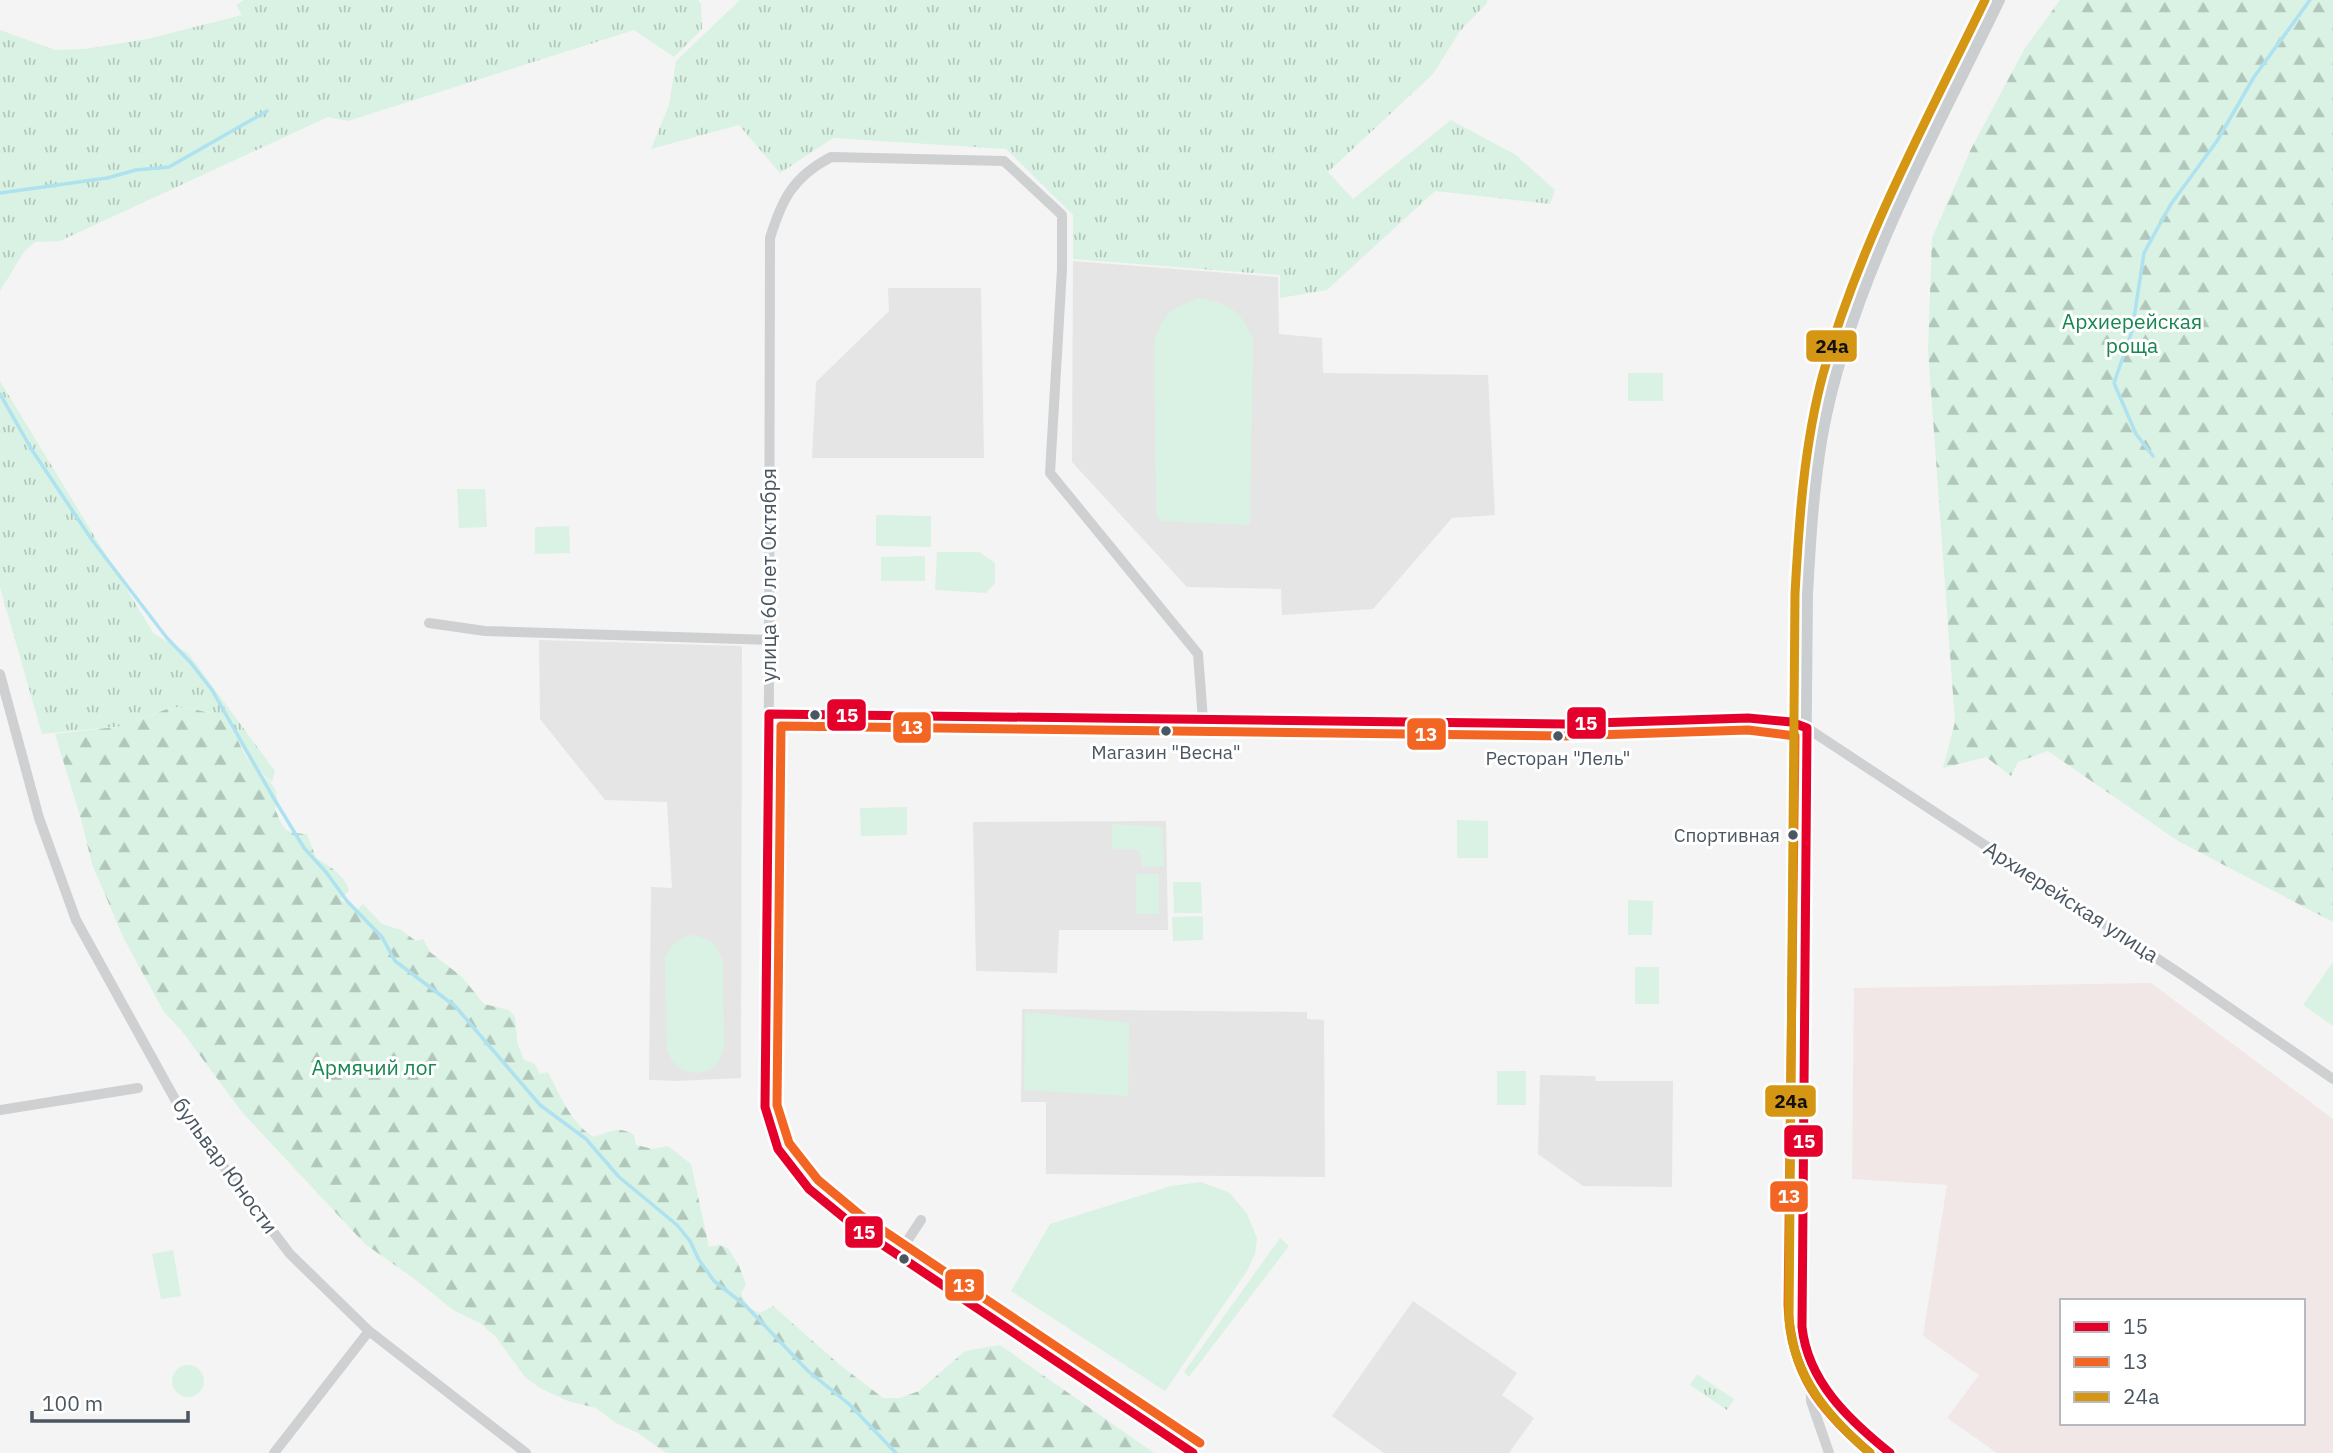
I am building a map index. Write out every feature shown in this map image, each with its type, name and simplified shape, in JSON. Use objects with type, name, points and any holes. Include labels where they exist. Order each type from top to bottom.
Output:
[{"type":"main road","points":[[1890,1453],[1876,1449],[1822,1383],[1810,1362],[1801,1328],[1807,594],[1813,496],[1822,433],[1844,347],[1869,274],[1999,0]]},
{"type":"street","name":"улица 60 лет Октября","points":[[1193,1453],[853,1225],[809,1189],[778,1149],[765,1107],[770,238],[780,206],[799,179],[814,166],[831,158],[1004,161],[1062,215],[1062,269],[1050,473],[1198,654],[1203,720]]},
{"type":"street","points":[[429,623],[485,631],[769,640]]},
{"type":"street","name":"бульвар Юности","points":[[0,676],[39,818],[76,920],[182,1112],[290,1254],[369,1331],[526,1453]]},
{"type":"street","name":"Архиерейская улица","points":[[769,714],[1564,724],[1748,718],[1780,720],[1807,728],[2191,981],[2333,1079]]},
{"type":"street","points":[[0,1110],[138,1088]]},
{"type":"street","points":[[898,1255],[921,1220]]},
{"type":"street","points":[[274,1453],[369,1331]]},
{"type":"street","points":[[1810,1362],[1811,1401],[1829,1453]]},
{"type":"shaded area","points":[[1073,261],[1278,277],[1279,334],[1322,338],[1323,373],[1488,375],[1495,515],[1452,518],[1373,609],[1282,615],[1281,589],[1187,587],[1072,462]]},
{"type":"shaded area","points":[[888,288],[981,288],[984,458],[812,458],[816,382],[889,311]]},
{"type":"shaded area","points":[[539,640],[742,646],[741,1078],[649,1080],[651,887],[672,888],[667,802],[605,800],[540,719]]},
{"type":"shaded area","points":[[1166,821],[1168,930],[1059,930],[1057,973],[976,971],[973,822]]},
{"type":"shaded area","points":[[2151,983],[2333,1119],[2333,1453],[1997,1453],[1947,1418],[1979,1375],[1923,1336],[1947,1185],[1852,1179],[1854,988]]},
{"type":"shaded area","points":[[1022,1009],[1307,1012],[1307,1019],[1324,1020],[1325,1177],[1046,1174],[1046,1102],[1021,1102]]},
{"type":"shaded area","points":[[1540,1075],[1595,1076],[1596,1081],[1673,1081],[1672,1187],[1583,1186],[1538,1154]]},
{"type":"shaded area","points":[[1413,1301],[1517,1373],[1502,1395],[1534,1418],[1509,1453],[1384,1453],[1332,1416]]},
{"type":"green space","points":[[244,0],[698,0],[701,4],[702,29],[674,57],[634,30],[348,121],[328,117],[60,241],[35,242],[24,252],[0,291],[0,30],[55,50],[85,49],[147,39],[242,15],[236,5]]},
{"type":"green space","points":[[740,0],[1487,0],[1460,31],[1433,74],[1328,172],[1353,199],[1451,120],[1516,155],[1555,190],[1550,204],[1435,191],[1327,290],[1280,298],[1280,275],[1073,259],[1073,215],[1006,149],[833,138],[780,173],[739,125],[651,149],[669,105],[676,61]]},
{"type":"green space","name":"Архиерейская роща","points":[[2060,0],[2333,0],[2333,922],[2178,841],[2048,751],[2018,762],[2011,776],[1986,757],[1943,768],[1955,722],[1928,350],[1932,238],[1971,149],[2025,48]]},
{"type":"green space","points":[[1198,298],[1217,302],[1232,310],[1244,321],[1253,340],[1250,522],[1246,525],[1161,521],[1156,515],[1154,343],[1168,314]]},
{"type":"green space","points":[[1628,373],[1663,373],[1663,401],[1628,401]]},
{"type":"green space","points":[[0,381],[154,634],[188,653],[275,771],[272,782],[251,764],[229,726],[208,712],[171,707],[124,726],[42,734],[0,587]]},
{"type":"green space","points":[[457,489],[485,489],[487,527],[459,528]]},
{"type":"green space","points":[[876,515],[931,516],[931,547],[876,546]]},
{"type":"green space","points":[[569,526],[570,553],[535,554],[535,527]]},
{"type":"green space","points":[[937,552],[979,552],[995,563],[995,583],[986,593],[935,590]]},
{"type":"green space","points":[[925,556],[925,581],[881,581],[881,557]]},
{"type":"green space","name":"Армячий лог","points":[[172,707],[205,712],[227,724],[251,764],[274,788],[277,801],[275,809],[283,826],[294,833],[307,834],[316,858],[345,881],[349,891],[340,899],[357,910],[363,904],[382,924],[401,930],[416,941],[423,939],[430,952],[462,977],[484,1004],[509,1010],[515,1017],[517,1042],[524,1060],[535,1064],[540,1074],[548,1072],[579,1125],[594,1137],[614,1130],[624,1130],[634,1135],[636,1145],[653,1149],[668,1146],[691,1164],[709,1247],[719,1245],[728,1248],[746,1284],[741,1294],[749,1308],[760,1313],[773,1306],[840,1365],[883,1398],[900,1398],[919,1391],[965,1351],[1000,1345],[1154,1453],[666,1453],[596,1408],[568,1401],[540,1388],[525,1377],[496,1337],[480,1323],[453,1310],[365,1244],[242,1112],[181,1030],[164,1012],[123,937],[92,864],[55,734],[124,726]]},
{"type":"green space","points":[[907,807],[907,835],[861,836],[860,808]]},
{"type":"green space","points":[[1457,820],[1488,821],[1488,858],[1457,858]]},
{"type":"green space","points":[[1112,824],[1162,827],[1164,866],[1142,867],[1139,850],[1112,849]]},
{"type":"green space","points":[[1136,874],[1159,874],[1159,914],[1136,914]]},
{"type":"green space","points":[[1173,882],[1201,882],[1202,913],[1174,913]]},
{"type":"green space","points":[[1628,900],[1653,901],[1652,935],[1628,935]]},
{"type":"green space","points":[[1203,916],[1203,940],[1173,941],[1172,917]]},
{"type":"green space","points":[[694,935],[713,944],[723,962],[724,1048],[719,1061],[710,1070],[696,1073],[682,1070],[672,1061],[667,1049],[665,958],[676,942]]},
{"type":"green space","points":[[2333,962],[2333,1026],[2303,1005]]},
{"type":"green space","points":[[1635,967],[1659,967],[1659,1004],[1635,1004]]},
{"type":"green space","points":[[1025,1012],[1129,1023],[1128,1096],[1024,1090]]},
{"type":"green space","points":[[1497,1071],[1526,1071],[1526,1105],[1497,1105]]},
{"type":"green space","points":[[1201,1182],[1230,1193],[1247,1214],[1257,1238],[1255,1254],[1247,1271],[1165,1391],[1011,1291],[1050,1224],[1171,1186]]},
{"type":"green space","points":[[1280,1238],[1289,1246],[1189,1377],[1184,1372]]},
{"type":"green space","points":[[173,1250],[181,1296],[161,1299],[152,1254]]},
{"type":"green space","points":[[188,1365],[199,1370],[204,1381],[199,1392],[188,1397],[177,1392],[172,1381],[177,1370]]},
{"type":"green space","points":[[1697,1374],[1734,1399],[1727,1410],[1690,1385]]},
{"type":"waterway","points":[[2153,456],[2136,434],[2114,383],[2132,331],[2144,253],[2171,204],[2217,141],[2254,77],[2310,0]]},
{"type":"waterway","points":[[0,193],[169,167],[267,111]]},
{"type":"waterway","points":[[0,394],[32,450],[92,540],[167,638],[212,690],[304,848],[347,901],[382,937],[395,961],[455,1006],[540,1105],[586,1139],[619,1177],[677,1225],[714,1281],[746,1306],[808,1371],[849,1404],[896,1453]]},
{"type":"transit line","name":"24a","points":[[1870,1453],[1827,1410],[1806,1378],[1792,1341],[1789,1320],[1795,594],[1798,538],[1811,428],[1838,325],[1896,183],[1985,0]]},
{"type":"transit line","name":"15","points":[[1193,1453],[853,1225],[809,1189],[778,1149],[765,1107],[769,714],[1564,724],[1748,718],[1791,722],[1807,728],[1802,1327],[1813,1365],[1833,1398],[1860,1427],[1890,1453]]},
{"type":"transit line","name":"13","points":[[1200,1443],[860,1215],[818,1180],[789,1143],[777,1105],[781,726],[1564,736],[1748,730],[1795,736],[1788,1305],[1790,1329],[1802,1371],[1811,1388],[1836,1421],[1870,1453]]},
{"type":"place","name":"Магазин \"Весна\"","points":[[1166,731]]},
{"type":"place","name":"Ресторан \"Лель\"","points":[[1558,736]]},
{"type":"place","name":"Спортивная","points":[[1793,835]]}]
